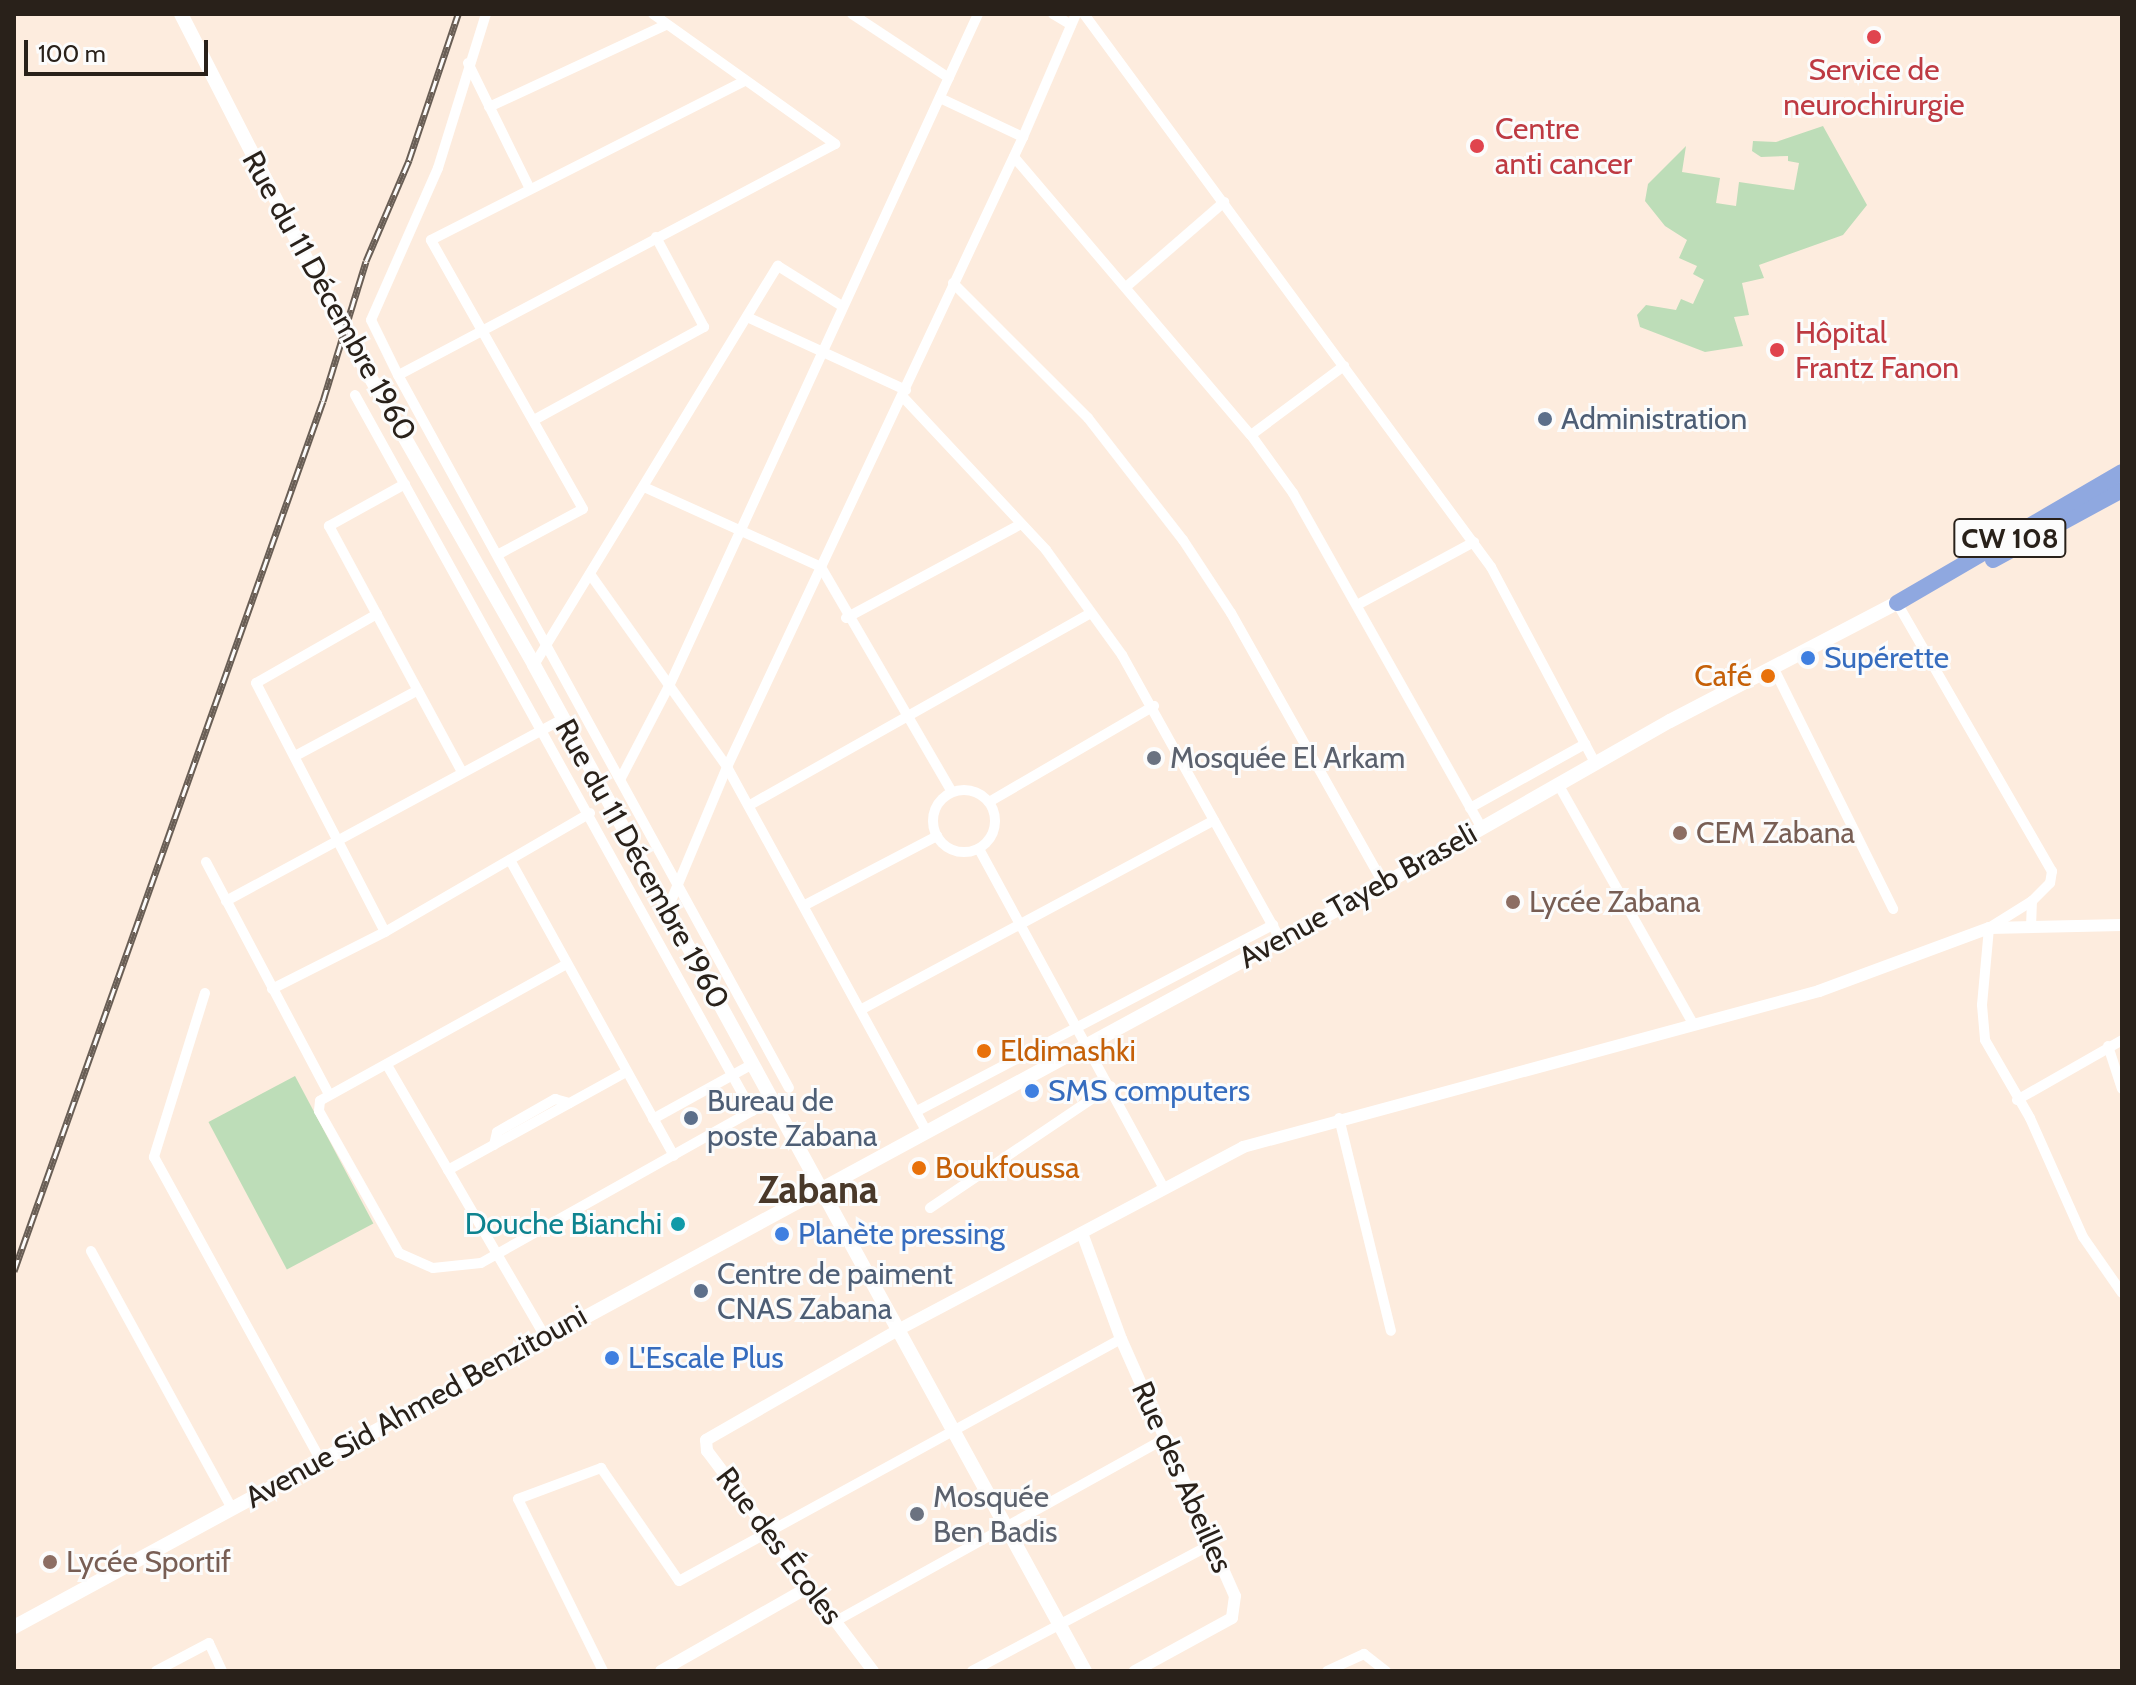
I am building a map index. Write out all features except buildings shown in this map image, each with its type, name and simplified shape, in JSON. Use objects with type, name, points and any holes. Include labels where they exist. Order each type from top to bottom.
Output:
[{"type":"highway","name":"CW 108","points":[[1897,603],[2122,472]]},
{"type":"highway","name":"CW 108","points":[[1897,603],[1933,592],[2122,490]]},
{"type":"main road","name":"Rue du 11 Décembre 1960","points":[[170,14],[200,56]]},
{"type":"main road","name":"Rue du 11 Décembre 1960","points":[[181,14],[341,326],[534,665],[950,1431],[1085,1671]]},
{"type":"main road","name":"Avenue Tayeb Braseli","points":[[819,1187],[1088,1044],[1276,932],[1384,884],[1595,763],[1897,603]]},
{"type":"main road","name":"Avenue Sid Ahmed Benzitouni","points":[[14,1627],[819,1187]]},
{"type":"street","points":[[486,14],[468,63],[438,168],[371,320],[398,375],[677,878],[789,1088]]},
{"type":"street","points":[[398,375],[835,144],[653,14]]},
{"type":"street","points":[[852,14],[949,78]]},
{"type":"street","points":[[621,778],[670,684],[978,14]]},
{"type":"street","points":[[668,908],[677,878],[727,767],[1014,157],[1074,19],[1053,14]]},
{"type":"street","points":[[1084,14],[1474,542],[1519,615],[1595,763]]},
{"type":"street","points":[[489,107],[666,25]]},
{"type":"street","points":[[468,63],[530,189]]},
{"type":"street","points":[[499,554],[583,509],[431,240],[744,81]]},
{"type":"street","points":[[940,98],[1023,137]]},
{"type":"street","points":[[1014,157],[1251,435],[1311,520],[1482,829]]},
{"type":"street","points":[[1126,287],[1224,202]]},
{"type":"street","points":[[534,420],[704,327],[656,237]]},
{"type":"street","points":[[534,665],[778,266],[842,306]]},
{"type":"street","points":[[953,283],[1088,418],[1165,515],[1231,613],[1384,884]]},
{"type":"street","points":[[747,317],[904,394],[1021,524],[1091,613],[1154,706],[1276,932],[1076,1024],[917,1111]]},
{"type":"street","points":[[1251,435],[1344,366]]},
{"type":"street","points":[[355,395],[590,813],[752,1111]]},
{"type":"street","points":[[405,484],[329,526],[461,770]]},
{"type":"street","points":[[644,487],[740,527],[821,567],[846,618],[952,792]]},
{"type":"street","points":[[846,618],[1021,524]]},
{"type":"street","points":[[1357,605],[1474,542]]},
{"type":"street","points":[[590,574],[670,684],[750,805],[864,1008],[927,1132]]},
{"type":"street","points":[[896,1331],[1243,1147],[1339,1118],[1819,991],[1989,928],[2032,901],[2050,883],[2047,859],[1897,603]]},
{"type":"street","points":[[750,805],[1091,613]]},
{"type":"street","points":[[377,614],[256,683],[297,755],[385,932]]},
{"type":"street","points":[[1774,669],[1893,909]]},
{"type":"street","points":[[297,755],[418,690]]},
{"type":"street","points":[[989,802],[1154,706]]},
{"type":"street","points":[[226,901],[461,770],[563,719]]},
{"type":"street","points":[[1470,808],[1585,744]]},
{"type":"street","points":[[1558,784],[1693,1024]]},
{"type":"street","points":[[972,791],[989,802],[993,833],[979,849],[960,852],[937,836],[935,811],[952,792],[972,791]]},
{"type":"street","points":[[272,989],[385,932],[590,813]]},
{"type":"street","points":[[864,1008],[1022,927],[1214,820]]},
{"type":"street","points":[[807,904],[937,836]]},
{"type":"street","points":[[979,849],[1111,1086],[1164,1189]]},
{"type":"street","points":[[510,860],[565,965],[674,1156]]},
{"type":"street","points":[[206,862],[329,1094]]},
{"type":"street","points":[[2031,928],[2032,901]]},
{"type":"street","points":[[1989,928],[2122,925]]},
{"type":"street","points":[[1989,928],[1982,1005],[1985,1040],[2083,1237],[2122,1293]]},
{"type":"street","points":[[565,965],[320,1101],[319,1111],[399,1253],[425,1267],[471,1267],[770,1101]]},
{"type":"street","points":[[205,993],[154,1157],[321,1461]]},
{"type":"street","points":[[2017,1100],[2122,1040]]},
{"type":"street","points":[[2108,1046],[2122,1089]]},
{"type":"street","points":[[387,1065],[494,1255],[545,1336]]},
{"type":"street","points":[[653,1119],[751,1065]]},
{"type":"street","points":[[448,1170],[626,1072]]},
{"type":"street","points":[[930,1208],[1111,1086]]},
{"type":"street","points":[[1339,1118],[1391,1331]]},
{"type":"street","name":"Rue des Abeilles","points":[[1082,1233],[1121,1339],[1235,1596],[1232,1618],[1135,1671]]},
{"type":"street","points":[[91,1251],[231,1507]]},
{"type":"street","name":"Rue des Écoles","points":[[873,1671],[707,1451],[706,1440],[896,1331]]},
{"type":"street","points":[[603,1671],[518,1499],[601,1468],[679,1581],[1121,1339]]},
{"type":"street","points":[[836,1621],[1002,1525],[1165,1439]]},
{"type":"street","points":[[972,1671],[1212,1544]]},
{"type":"street","points":[[661,1671],[809,1587]]},
{"type":"street","points":[[156,1671],[209,1643],[222,1671]]},
{"type":"street","points":[[1327,1671],[1364,1654],[1386,1671]]},
{"type":"green space","points":[[1823,126],[1867,205],[1843,235],[1759,265],[1764,278],[1742,283],[1749,315],[1734,317],[1743,346],[1705,352],[1640,327],[1637,315],[1646,305],[1676,310],[1681,299],[1693,304],[1704,280],[1693,274],[1697,266],[1679,258],[1687,240],[1665,226],[1645,201],[1648,184],[1686,146],[1682,172],[1720,178],[1716,203],[1736,206],[1739,182],[1794,190],[1799,163],[1788,161],[1788,156],[1761,157],[1752,151],[1753,141],[1776,142]]},
{"type":"green space","points":[[295,1076],[373,1223],[287,1269],[208,1122]]},
{"type":"railway","points":[[14,1271],[323,401],[366,261],[409,160],[458,14]]},
{"type":"place","name":"Service de neurochirurgie","points":[[1874,37]]},
{"type":"place","name":"Centre anti cancer","points":[[1477,146]]},
{"type":"place","name":"Hôpital Frantz Fanon","points":[[1777,350]]},
{"type":"place","name":"Administration","points":[[1545,419]]},
{"type":"place","name":"Supérette","points":[[1808,658]]},
{"type":"place","name":"Café","points":[[1768,676]]},
{"type":"place","name":"Mosquée El Arkam","points":[[1154,758]]},
{"type":"place","name":"CEM Zabana","points":[[1680,833]]},
{"type":"place","name":"Lycée Zabana","points":[[1513,902]]},
{"type":"place","name":"Eldimashki","points":[[984,1051]]},
{"type":"place","name":"SMS computers","points":[[1032,1091]]},
{"type":"place","name":"Bureau de poste Zabana","points":[[691,1118]]},
{"type":"place","name":"Boukfoussa","points":[[919,1168]]},
{"type":"place","name":"Douche Bianchi","points":[[678,1224]]},
{"type":"place","name":"Planète pressing","points":[[782,1234]]},
{"type":"place","name":"Centre de paiment CNAS Zabana","points":[[701,1291]]},
{"type":"place","name":"L'Escale Plus","points":[[612,1358]]},
{"type":"place","name":"Mosquée Ben Badis","points":[[917,1514]]},
{"type":"place","name":"Lycée Sportif","points":[[50,1562]]},
{"type":"district","name":"Zabana","points":[[818,1190]]}]
